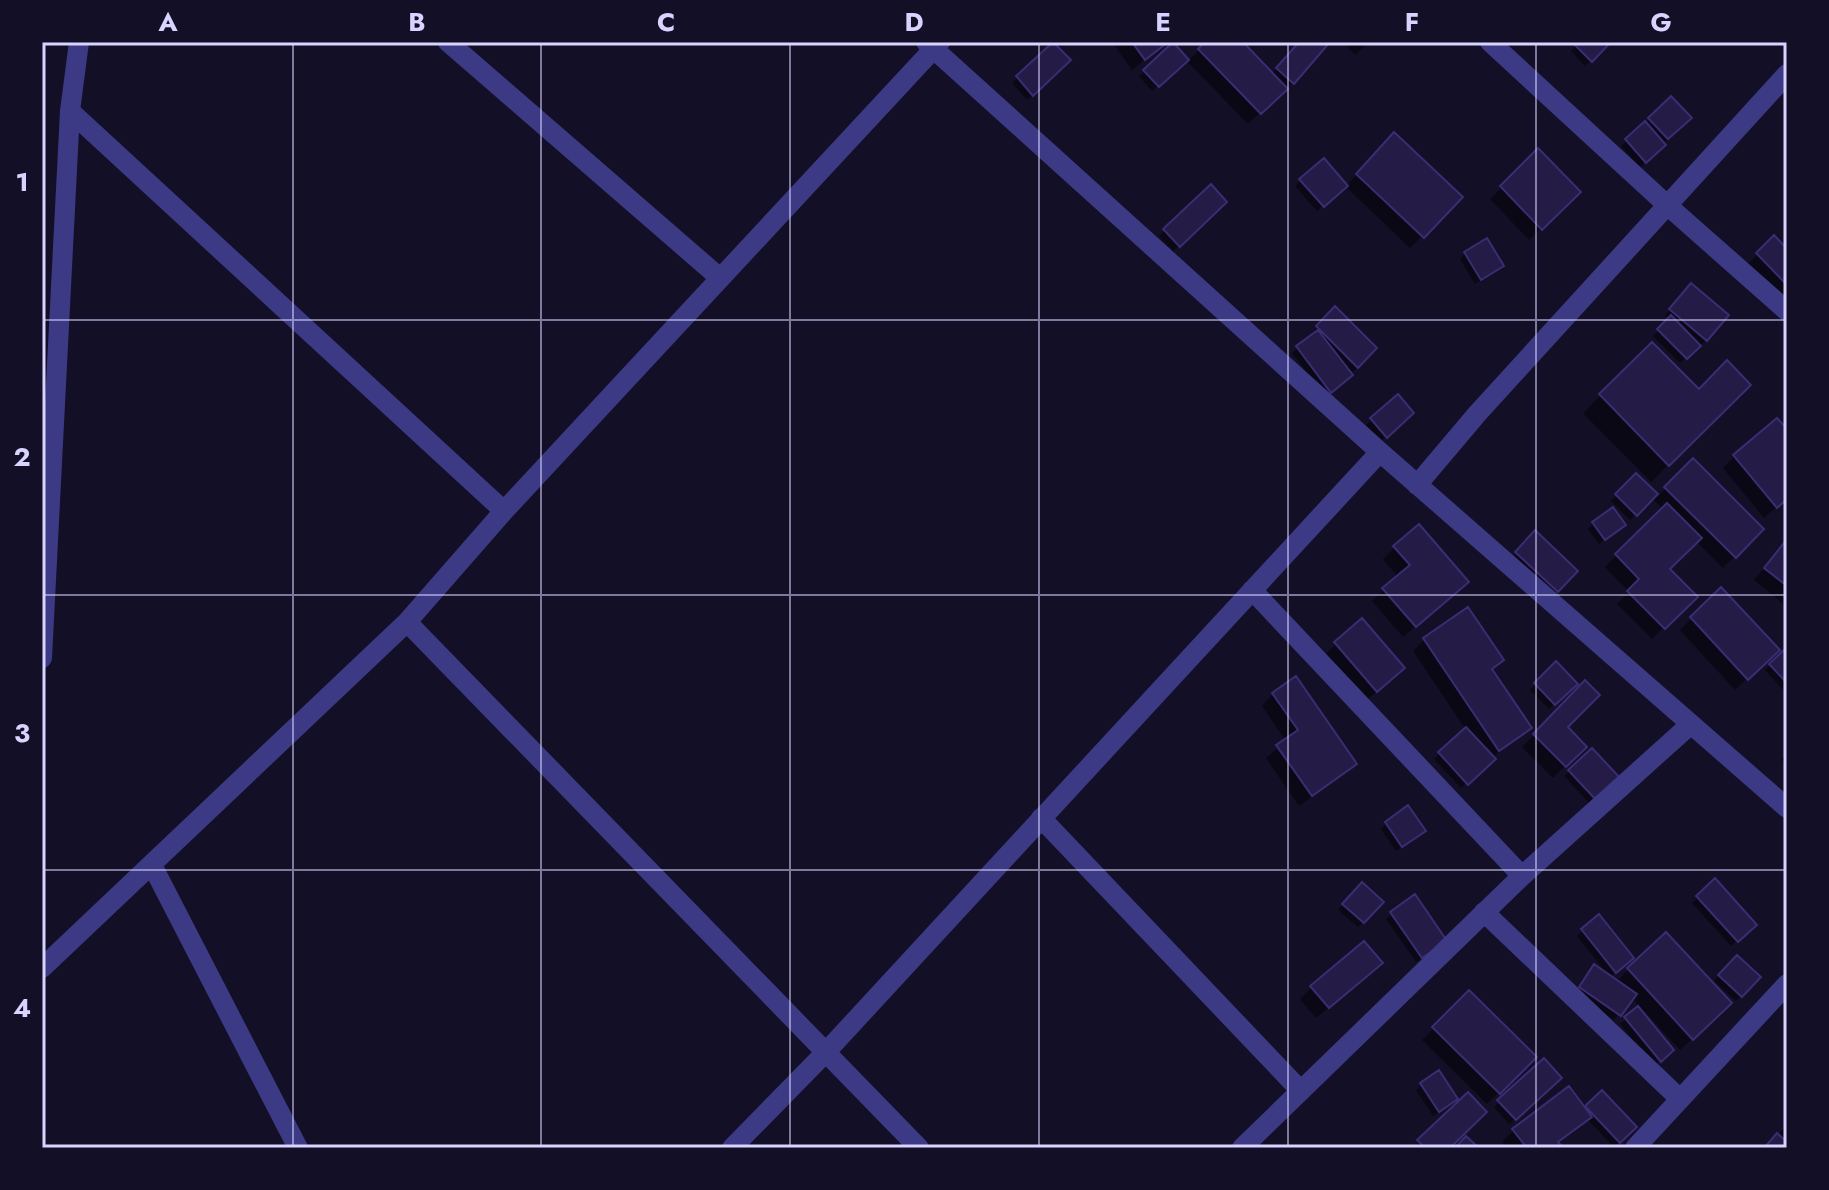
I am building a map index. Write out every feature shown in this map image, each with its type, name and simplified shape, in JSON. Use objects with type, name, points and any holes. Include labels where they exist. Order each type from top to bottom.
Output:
[{"type":"street","points":[[42,658],[70,111],[79,42]]},
{"type":"street","points":[[448,42],[720,278]]},
{"type":"street","points":[[1490,42],[1787,311]]},
{"type":"street","points":[[42,968],[407,622],[504,511],[933,44],[1380,452],[1787,808]]},
{"type":"street","points":[[1417,485],[1477,414],[1787,74]]},
{"type":"street","points":[[70,111],[504,511]]},
{"type":"street","points":[[732,1148],[826,1052],[1380,452]]},
{"type":"street","points":[[1252,590],[1522,876]]},
{"type":"street","points":[[407,622],[919,1148]]},
{"type":"street","points":[[1242,1148],[1522,876],[1691,724]]},
{"type":"street","points":[[1041,818],[1301,1091]]},
{"type":"street","points":[[152,865],[298,1148]]},
{"type":"street","points":[[1484,912],[1680,1099]]},
{"type":"street","points":[[1648,1144],[1680,1099],[1787,984]]},
{"type":"building","points":[[1053,42],[1071,60],[1033,96],[1016,76]]},
{"type":"building","points":[[1132,42],[1168,42],[1145,60]]},
{"type":"building","points":[[1173,42],[1189,60],[1159,87],[1143,70]]},
{"type":"building","points":[[1204,42],[1243,42],[1288,89],[1261,114],[1198,49]]},
{"type":"building","points":[[1299,42],[1330,42],[1294,84],[1276,68]]},
{"type":"building","points":[[1577,42],[1611,42],[1592,62],[1575,45]]},
{"type":"building","points":[[1671,96],[1692,118],[1668,139],[1648,118]]},
{"type":"building","points":[[1645,121],[1666,145],[1646,163],[1625,139]]},
{"type":"building","points":[[1394,132],[1463,197],[1424,238],[1356,174]]},
{"type":"building","points":[[1538,148],[1581,192],[1542,230],[1500,186]]},
{"type":"building","points":[[1324,158],[1348,186],[1324,207],[1299,179]]},
{"type":"building","points":[[1211,184],[1227,202],[1180,247],[1163,229]]},
{"type":"building","points":[[1774,235],[1787,249],[1787,285],[1756,253]]},
{"type":"building","points":[[1487,238],[1504,266],[1481,280],[1464,252]]},
{"type":"building","points":[[1691,283],[1729,315],[1707,341],[1669,309]]},
{"type":"building","points":[[1335,306],[1377,348],[1358,368],[1316,326]]},
{"type":"building","points":[[1671,315],[1701,346],[1687,359],[1657,329]]},
{"type":"building","points":[[1318,330],[1353,375],[1331,393],[1296,346]]},
{"type":"building","points":[[1652,342],[1699,389],[1727,360],[1751,385],[1669,466],[1599,394]]},
{"type":"building","points":[[1398,394],[1414,413],[1387,438],[1370,418]]},
{"type":"building","points":[[1777,418],[1787,429],[1787,499],[1777,508],[1733,455]]},
{"type":"building","points":[[1693,458],[1764,529],[1736,558],[1664,487]]},
{"type":"building","points":[[1636,473],[1658,494],[1637,516],[1615,494]]},
{"type":"building","points":[[1667,503],[1702,538],[1670,569],[1698,597],[1665,629],[1627,591],[1639,579],[1615,554]]},
{"type":"building","points":[[1613,507],[1626,525],[1605,540],[1592,522]]},
{"type":"building","points":[[1419,524],[1469,582],[1416,627],[1382,588],[1410,565],[1393,546]]},
{"type":"building","points":[[1535,530],[1578,571],[1558,592],[1515,552]]},
{"type":"building","points":[[1787,539],[1787,586],[1764,568]]},
{"type":"building","points":[[1721,587],[1780,650],[1748,680],[1690,617]]},
{"type":"building","points":[[1468,607],[1504,660],[1492,669],[1532,728],[1499,751],[1423,638]]},
{"type":"building","points":[[1362,618],[1405,668],[1377,692],[1334,642]]},
{"type":"building","points":[[1787,647],[1787,683],[1769,664]]},
{"type":"building","points":[[1556,661],[1578,684],[1555,705],[1534,683]]},
{"type":"building","points":[[1296,676],[1357,764],[1312,796],[1276,745],[1298,730],[1272,693]]},
{"type":"building","points":[[1585,680],[1600,695],[1568,727],[1587,747],[1566,767],[1533,734]]},
{"type":"building","points":[[1466,727],[1496,759],[1468,785],[1438,752]]},
{"type":"building","points":[[1592,748],[1622,780],[1598,802],[1568,770]]},
{"type":"building","points":[[1408,805],[1426,831],[1402,847],[1385,822]]},
{"type":"building","points":[[1715,878],[1757,925],[1738,942],[1696,896]]},
{"type":"building","points":[[1362,882],[1384,902],[1364,923],[1342,904]]},
{"type":"building","points":[[1415,894],[1447,941],[1422,958],[1390,912]]},
{"type":"building","points":[[1599,914],[1634,958],[1616,973],[1581,929]]},
{"type":"building","points":[[1666,932],[1732,1003],[1693,1040],[1627,968]]},
{"type":"building","points":[[1364,941],[1383,963],[1329,1008],[1310,986]]},
{"type":"building","points":[[1737,955],[1761,977],[1742,997],[1718,975]]},
{"type":"building","points":[[1594,964],[1637,994],[1621,1016],[1579,987]]},
{"type":"building","points":[[1469,990],[1537,1057],[1500,1094],[1432,1027]]},
{"type":"building","points":[[1638,1006],[1674,1050],[1661,1062],[1624,1017]]},
{"type":"building","points":[[1544,1058],[1562,1078],[1516,1120],[1497,1100]]},
{"type":"building","points":[[1439,1070],[1458,1099],[1439,1112],[1420,1083]]},
{"type":"building","points":[[1569,1086],[1592,1117],[1558,1142],[1563,1148],[1527,1148],[1512,1129]]},
{"type":"building","points":[[1602,1090],[1637,1127],[1620,1143],[1585,1106]]},
{"type":"building","points":[[1468,1092],[1487,1112],[1450,1148],[1425,1148],[1417,1140]]},
{"type":"building","points":[[1777,1133],[1787,1142],[1787,1148],[1764,1148]]},
{"type":"building","points":[[1466,1136],[1479,1148],[1455,1148]]}]
